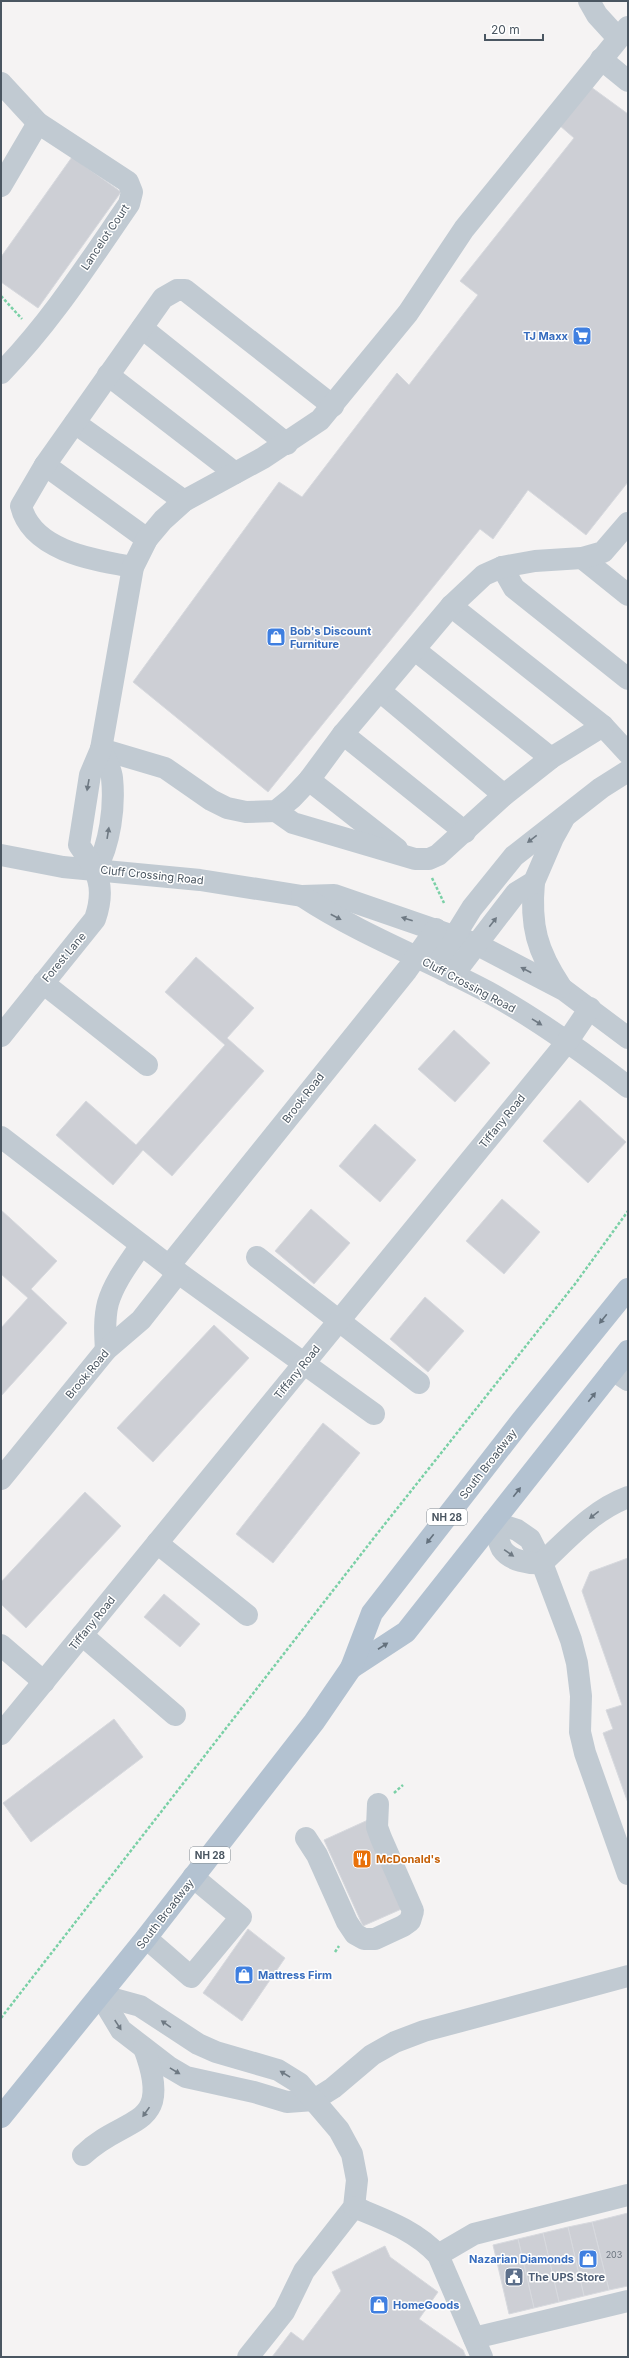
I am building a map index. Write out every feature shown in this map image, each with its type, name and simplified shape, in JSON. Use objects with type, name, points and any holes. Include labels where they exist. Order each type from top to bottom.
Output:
[{"type":"main road","name":"South Broadway","points":[[1,2117],[146,1938],[314,1722],[351,1668],[372,1613],[522,1420],[628,1289]]},
{"type":"main road","name":"South Broadway","points":[[351,1668],[406,1632],[493,1522],[621,1375],[628,1351]]},
{"type":"street","points":[[96,869],[79,845],[90,775],[101,749],[133,567],[147,539],[163,520],[184,501],[287,444],[320,420],[333,406],[408,313],[464,229],[623,33],[597,15],[589,1]]},
{"type":"street","points":[[601,59],[628,81]]},
{"type":"street","name":"Lancelot Court","points":[[1,83],[38,122],[128,182],[132,192],[129,204],[56,310],[33,339],[1,373]]},
{"type":"street","points":[[1,186],[38,122]]},
{"type":"street","points":[[133,567],[68,553],[33,530],[23,517],[21,506],[45,466],[163,298],[176,290],[185,290],[333,406]]},
{"type":"street","points":[[142,328],[287,444]]},
{"type":"street","points":[[108,375],[235,473]]},
{"type":"street","points":[[75,423],[184,501]]},
{"type":"street","points":[[45,466],[147,539]]},
{"type":"street","points":[[276,811],[292,798],[309,780],[344,734],[451,606],[484,575],[502,567],[535,561],[582,558],[603,552],[611,546],[628,523]]},
{"type":"street","points":[[582,558],[628,595]]},
{"type":"street","points":[[502,567],[514,588],[628,679]]},
{"type":"street","points":[[451,606],[603,726],[628,753]]},
{"type":"street","points":[[415,650],[551,758]]},
{"type":"street","points":[[380,691],[504,795]]},
{"type":"street","points":[[101,749],[165,768],[211,800],[227,808],[246,812],[276,811],[293,823],[406,856],[429,859],[438,855],[504,795],[551,758],[603,726]]},
{"type":"street","points":[[344,734],[465,832]]},
{"type":"street","points":[[444,971],[446,932],[472,908],[514,856],[530,841],[565,818],[601,788],[628,771]]},
{"type":"street","points":[[309,780],[406,856]]},
{"type":"street","points":[[562,988],[546,965],[533,928],[532,906],[534,882],[553,838],[565,818]]},
{"type":"street","name":"Cluff Crossing Road","points":[[1,855],[63,867],[208,881],[302,896],[334,895],[446,932],[476,944],[562,988],[628,1038]]},
{"type":"street","name":"Forest Lane","points":[[1,1036],[95,919],[100,896],[96,869]]},
{"type":"street","points":[[444,971],[476,944],[516,893],[534,882]]},
{"type":"street","name":"Cluff Crossing Road","points":[[302,896],[325,912],[488,992],[567,1042],[628,1087]]},
{"type":"street","name":"Brook Road","points":[[1,1479],[106,1350],[141,1320],[174,1270],[416,957],[446,932]]},
{"type":"street","points":[[43,982],[147,1065]]},
{"type":"street","name":"Tiffany Road","points":[[1,1734],[567,1042],[590,1008]]},
{"type":"street","points":[[1,1137],[174,1270],[374,1414]]},
{"type":"street","points":[[106,1350],[105,1323],[108,1303],[117,1283],[141,1245]]},
{"type":"street","points":[[257,1257],[420,1383]]},
{"type":"street","points":[[542,1563],[590,1518],[601,1510],[628,1497]]},
{"type":"street","points":[[493,1522],[517,1530],[530,1539],[542,1563],[571,1640],[577,1663],[581,1696],[580,1732],[585,1753],[628,1874]]},
{"type":"street","points":[[157,1543],[247,1615]]},
{"type":"street","points":[[82,1635],[175,1715]]},
{"type":"street","points":[[1,1645],[44,1682]]},
{"type":"street","points":[[306,1838],[317,1855],[347,1922],[355,1934],[364,1939],[375,1939],[403,1926],[410,1921],[413,1907],[377,1827],[378,1804]]},
{"type":"street","points":[[146,1938],[191,1977],[241,1917],[193,1877]]},
{"type":"street","points":[[100,1995],[121,2030],[169,2067],[186,2077],[200,2082],[254,2092],[287,2102],[314,2100],[333,2088],[372,2055],[395,2042],[424,2031],[628,1976]]},
{"type":"street","points":[[100,1995],[140,2006],[198,2044],[216,2052],[278,2070],[299,2083],[339,2130],[352,2154],[357,2180],[354,2207],[312,2260],[284,2312],[248,2357]]},
{"type":"street","points":[[84,2155],[94,2145],[139,2120],[148,2109],[153,2097],[154,2081],[144,2048]]},
{"type":"street","points":[[438,2255],[474,2234],[628,2195]]},
{"type":"street","points":[[354,2207],[411,2232],[426,2243],[438,2255],[478,2348],[628,2301]]},
{"type":"path","points":[[1,296],[19,314],[33,339]]},
{"type":"path","points":[[1,2018],[373,1539],[575,1284],[628,1211]]},
{"type":"building","points":[[591,87],[628,114],[628,482],[586,535],[528,490],[493,539],[480,529],[268,792],[133,682],[279,482],[302,497],[397,373],[409,385],[478,295],[460,281],[574,138],[559,125]]},
{"type":"building","points":[[72,157],[121,192],[38,308],[1,282],[1,257]]},
{"type":"building","points":[[196,957],[254,1008],[227,1038],[264,1071],[172,1176],[143,1150],[113,1185],[56,1135],[86,1101],[136,1145],[225,1045],[165,992]]},
{"type":"building","points":[[454,1030],[490,1063],[455,1102],[418,1069]]},
{"type":"building","points":[[580,1100],[626,1142],[588,1183],[543,1141]]},
{"type":"building","points":[[375,1124],[416,1160],[380,1202],[339,1166]]},
{"type":"building","points":[[502,1199],[540,1232],[504,1274],[466,1241]]},
{"type":"building","points":[[311,1209],[350,1243],[314,1284],[275,1251]]},
{"type":"building","points":[[1,1210],[57,1261],[31,1289],[67,1323],[1,1396],[1,1328],[28,1298],[1,1274]]},
{"type":"building","points":[[425,1297],[464,1331],[428,1372],[390,1339]]},
{"type":"building","points":[[214,1325],[249,1358],[153,1462],[117,1428]]},
{"type":"building","points":[[323,1423],[360,1453],[273,1563],[236,1534]]},
{"type":"building","points":[[85,1492],[121,1526],[26,1628],[1,1604],[1,1582]]},
{"type":"building","points":[[628,1558],[628,1803],[603,1733],[613,1729],[606,1710],[622,1705],[582,1591],[590,1572]]},
{"type":"building","points":[[164,1594],[200,1624],[180,1647],[144,1617]]},
{"type":"building","points":[[114,1719],[143,1757],[31,1842],[3,1803]]},
{"type":"building","name":"McDonald's","points":[[368,1820],[406,1907],[363,1926],[324,1840]]},
{"type":"building","name":"Mattress Firm","points":[[248,1929],[285,1958],[242,2021],[203,1993]]},
{"type":"building","points":[[628,2213],[628,2286],[609,2290],[592,2222]]},
{"type":"building","name":"Nazarian Diamonds","points":[[592,2222],[609,2290],[584,2296],[568,2227]]},
{"type":"building","points":[[568,2227],[584,2296],[559,2302],[543,2233]]},
{"type":"building","points":[[543,2233],[559,2302],[534,2308],[518,2239]]},
{"type":"building","name":"The UPS Store","points":[[518,2239],[534,2308],[509,2314],[493,2245]]},
{"type":"building","name":"HomeGoods","points":[[385,2246],[390,2257],[438,2292],[419,2319],[463,2350],[466,2357],[272,2357],[291,2332],[303,2341],[341,2291],[332,2272]]},
{"type":"place","name":"TJ Maxx","points":[[582,336]]},
{"type":"place","name":"Bob's Discount Furniture","points":[[276,637]]},
{"type":"place","name":"McDonald's","points":[[362,1859]]},
{"type":"place","name":"Mattress Firm","points":[[244,1975]]},
{"type":"place","name":"Nazarian Diamonds","points":[[588,2259]]},
{"type":"place","name":"The UPS Store","points":[[514,2277]]},
{"type":"place","name":"HomeGoods","points":[[379,2305]]}]
